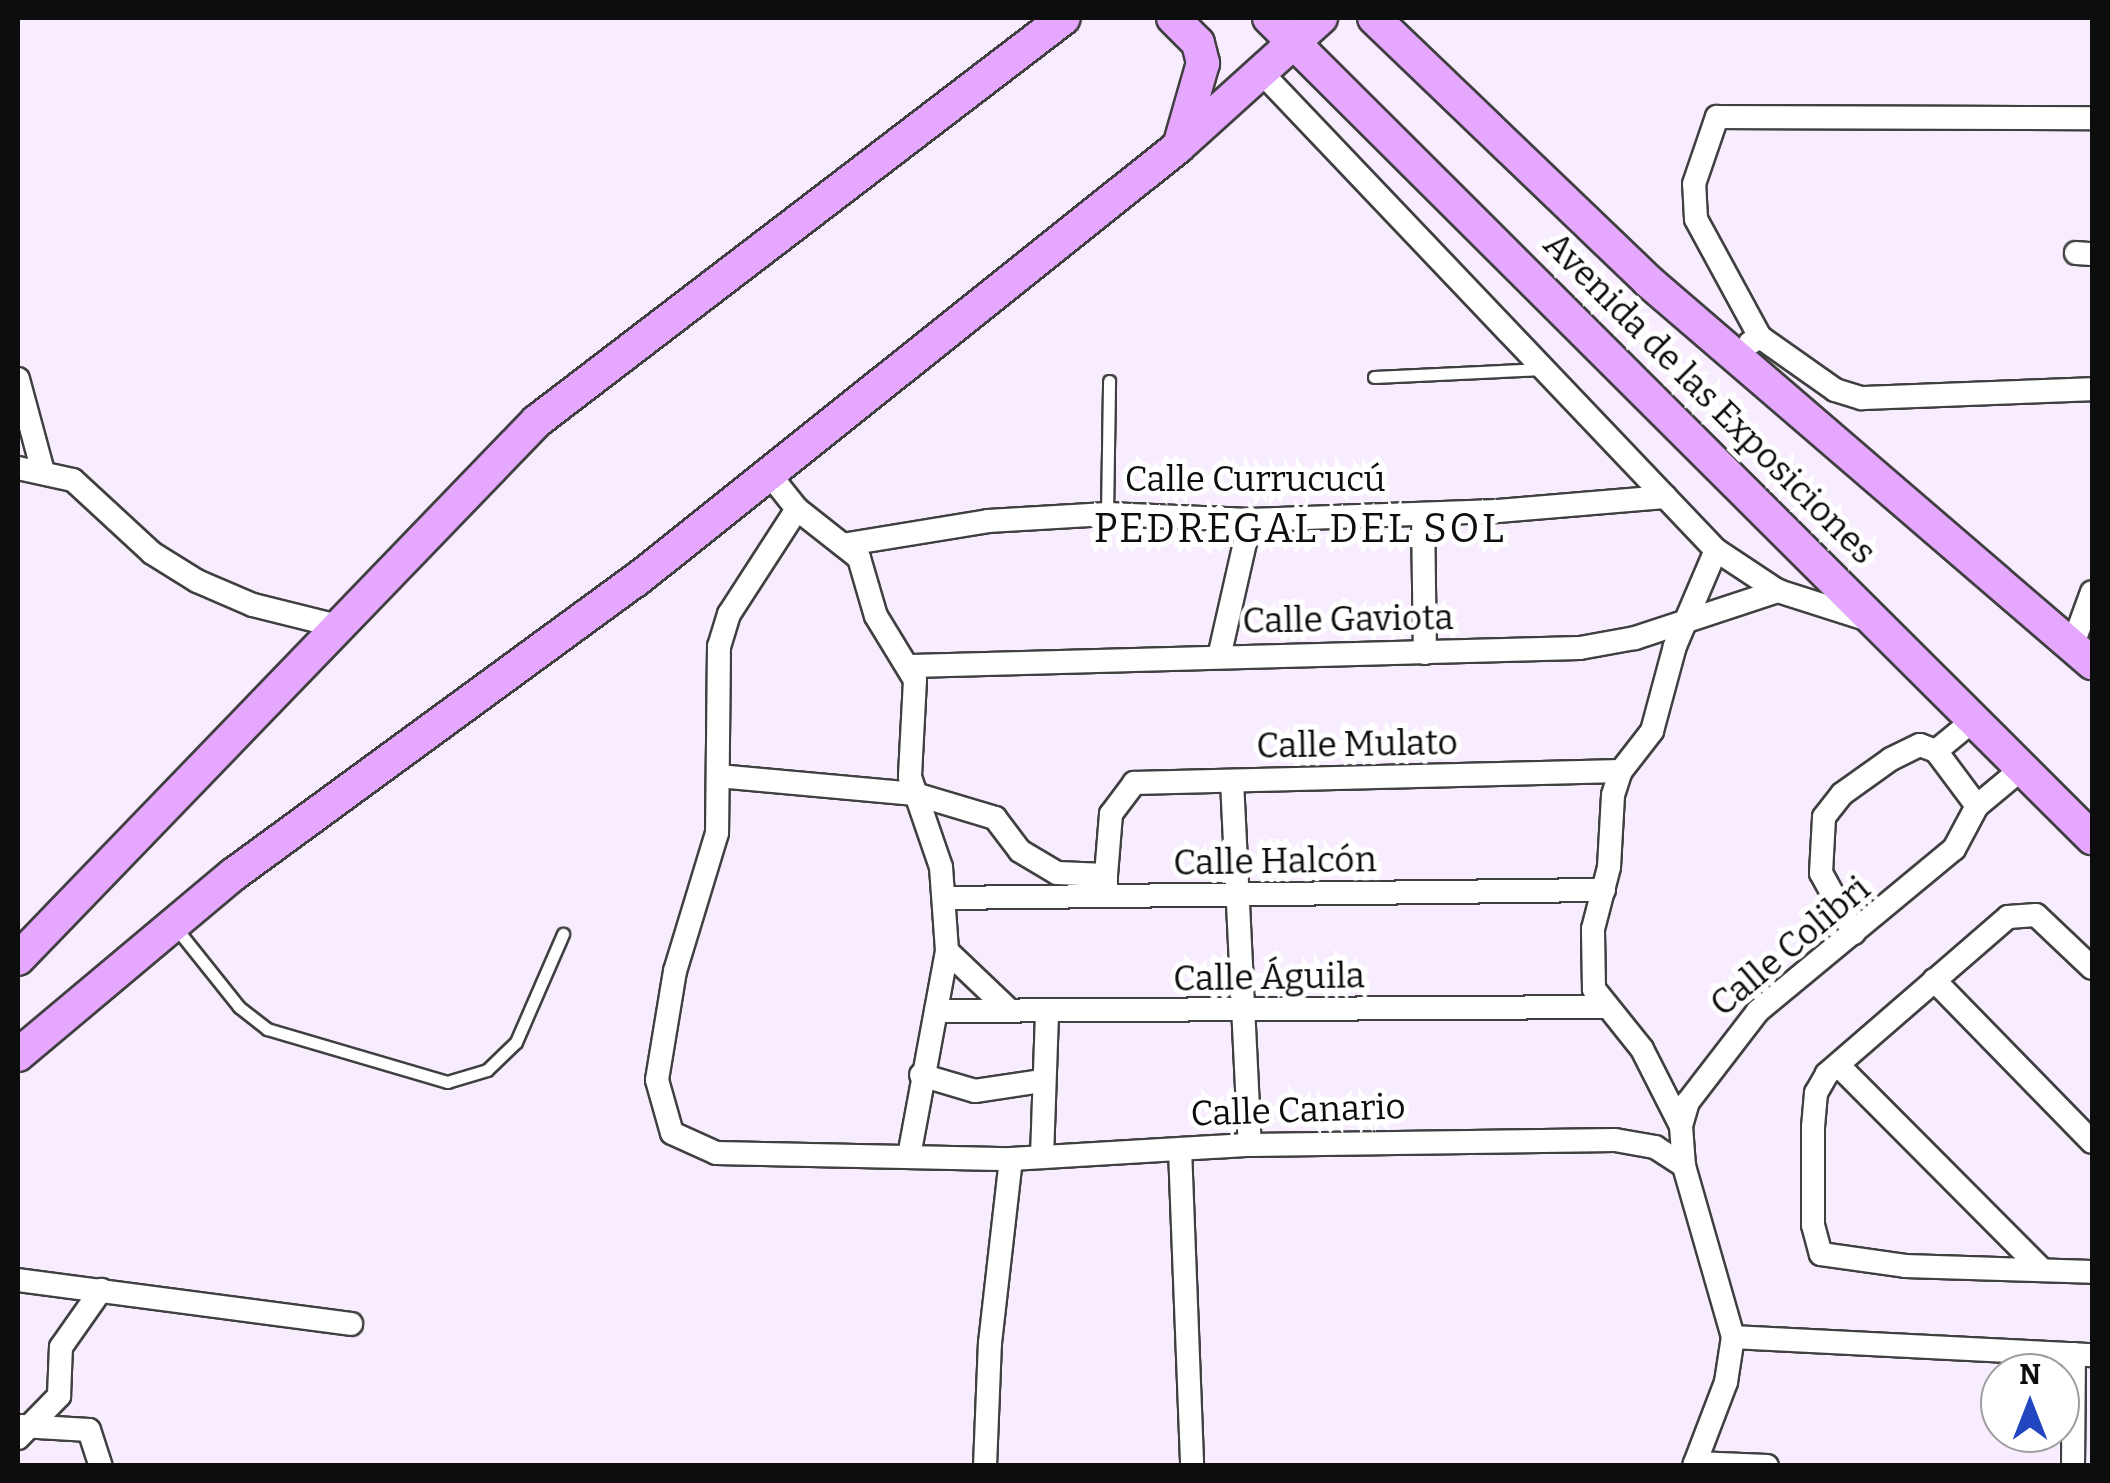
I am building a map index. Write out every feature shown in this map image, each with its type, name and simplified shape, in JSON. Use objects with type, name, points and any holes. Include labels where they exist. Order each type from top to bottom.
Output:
[{"type":"street","points":[[1173,18],[1198,44],[1203,63],[1178,147]]},
{"type":"street","name":"Avenida de las Exposiciones","points":[[1269,18],[2092,838]]},
{"type":"street","points":[[18,1055],[173,924],[635,581],[766,470],[1178,147],[1322,18]]},
{"type":"street","name":"Avenida de las Exposiciones","points":[[1374,18],[1634,269],[1747,345],[2083,654]]},
{"type":"street","points":[[18,959],[512,444],[682,305],[1064,20]]},
{"type":"street","points":[[1262,73],[1716,550],[1778,592],[1878,622]]},
{"type":"street","points":[[2092,118],[1717,117],[1694,184],[1696,219],[1747,345],[1835,390],[1862,398],[2092,389]]},
{"type":"street","points":[[18,379],[42,468]]},
{"type":"street","points":[[18,468],[42,468],[84,486],[152,553],[197,581],[253,605],[338,626]]},
{"type":"street","points":[[766,470],[796,509],[848,544],[859,558],[876,616],[912,666],[915,794],[935,840],[946,898],[947,951],[921,1075],[909,1157]]},
{"type":"street","name":"Calle Currucucú","points":[[848,544],[988,520],[1106,514],[1250,520],[1423,514],[1665,497]]},
{"type":"street","name":"Calle Canario","points":[[796,509],[730,614],[719,646],[718,776],[710,870],[675,971],[657,1080],[672,1133],[716,1153],[1011,1159],[1250,1144],[1615,1140],[1655,1147],[1684,1166]]},
{"type":"street","points":[[1423,514],[1425,653]]},
{"type":"street","points":[[1219,657],[1250,520]]},
{"type":"street","points":[[1681,1126],[1642,1050],[1604,1007],[1591,962],[1621,771],[1652,731],[1687,621],[1716,550]]},
{"type":"street","name":"Calle Gaviota","points":[[912,666],[1580,648],[1687,621],[1778,592]]},
{"type":"street","points":[[2083,654],[2092,592]]},
{"type":"street","points":[[1936,751],[1975,719]]},
{"type":"street","points":[[1854,933],[1821,873],[1824,817],[1850,786],[1920,745],[1936,751],[1977,806]]},
{"type":"street","name":"Calle Colibri","points":[[1733,1337],[1684,1166],[1681,1126],[1688,1102],[1729,1042],[1854,933],[1935,869],[1977,806],[2024,767]]},
{"type":"street","name":"Calle Mulato","points":[[1106,886],[1111,814],[1134,783],[1621,771]]},
{"type":"street","points":[[718,776],[915,794],[995,818],[1020,851],[1056,873],[1106,886]]},
{"type":"street","points":[[1232,781],[1250,1144]]},
{"type":"street","name":"Calle Halcón","points":[[946,898],[1106,886],[1237,898],[1604,890]]},
{"type":"street","points":[[2092,968],[2045,921],[2026,912],[1997,925],[1838,1065],[1814,1104],[1813,1225],[1821,1254],[1867,1264],[2092,1272]]},
{"type":"street","points":[[947,951],[1010,1011]]},
{"type":"street","points":[[1934,980],[2092,1142]]},
{"type":"street","name":"Calle Águila","points":[[936,1011],[1604,1007]]},
{"type":"street","points":[[1042,1158],[1047,1011]]},
{"type":"street","points":[[1838,1065],[2042,1270]]},
{"type":"street","points":[[921,1075],[974,1091],[1042,1081]]},
{"type":"street","points":[[1180,1149],[1192,1466]]},
{"type":"street","points":[[985,1466],[990,1344],[1011,1159]]},
{"type":"street","points":[[18,1280],[351,1324]]},
{"type":"street","points":[[21,1430],[60,1396],[61,1348],[100,1290]]},
{"type":"street","points":[[1766,1466],[1695,1464],[1726,1382],[1733,1337],[2083,1355],[2072,1466]]},
{"type":"street","points":[[21,1430],[90,1430],[101,1466]]},
{"type":"lane","points":[[1374,377],[1544,369]]},
{"type":"lane","points":[[1106,514],[1109,380]]},
{"type":"lane","points":[[173,924],[239,1006],[267,1028],[447,1082],[487,1070],[516,1042],[562,934]]},
{"type":"district","name":"PEDREGAL DEL SOL","points":[[1300,529]]}]
